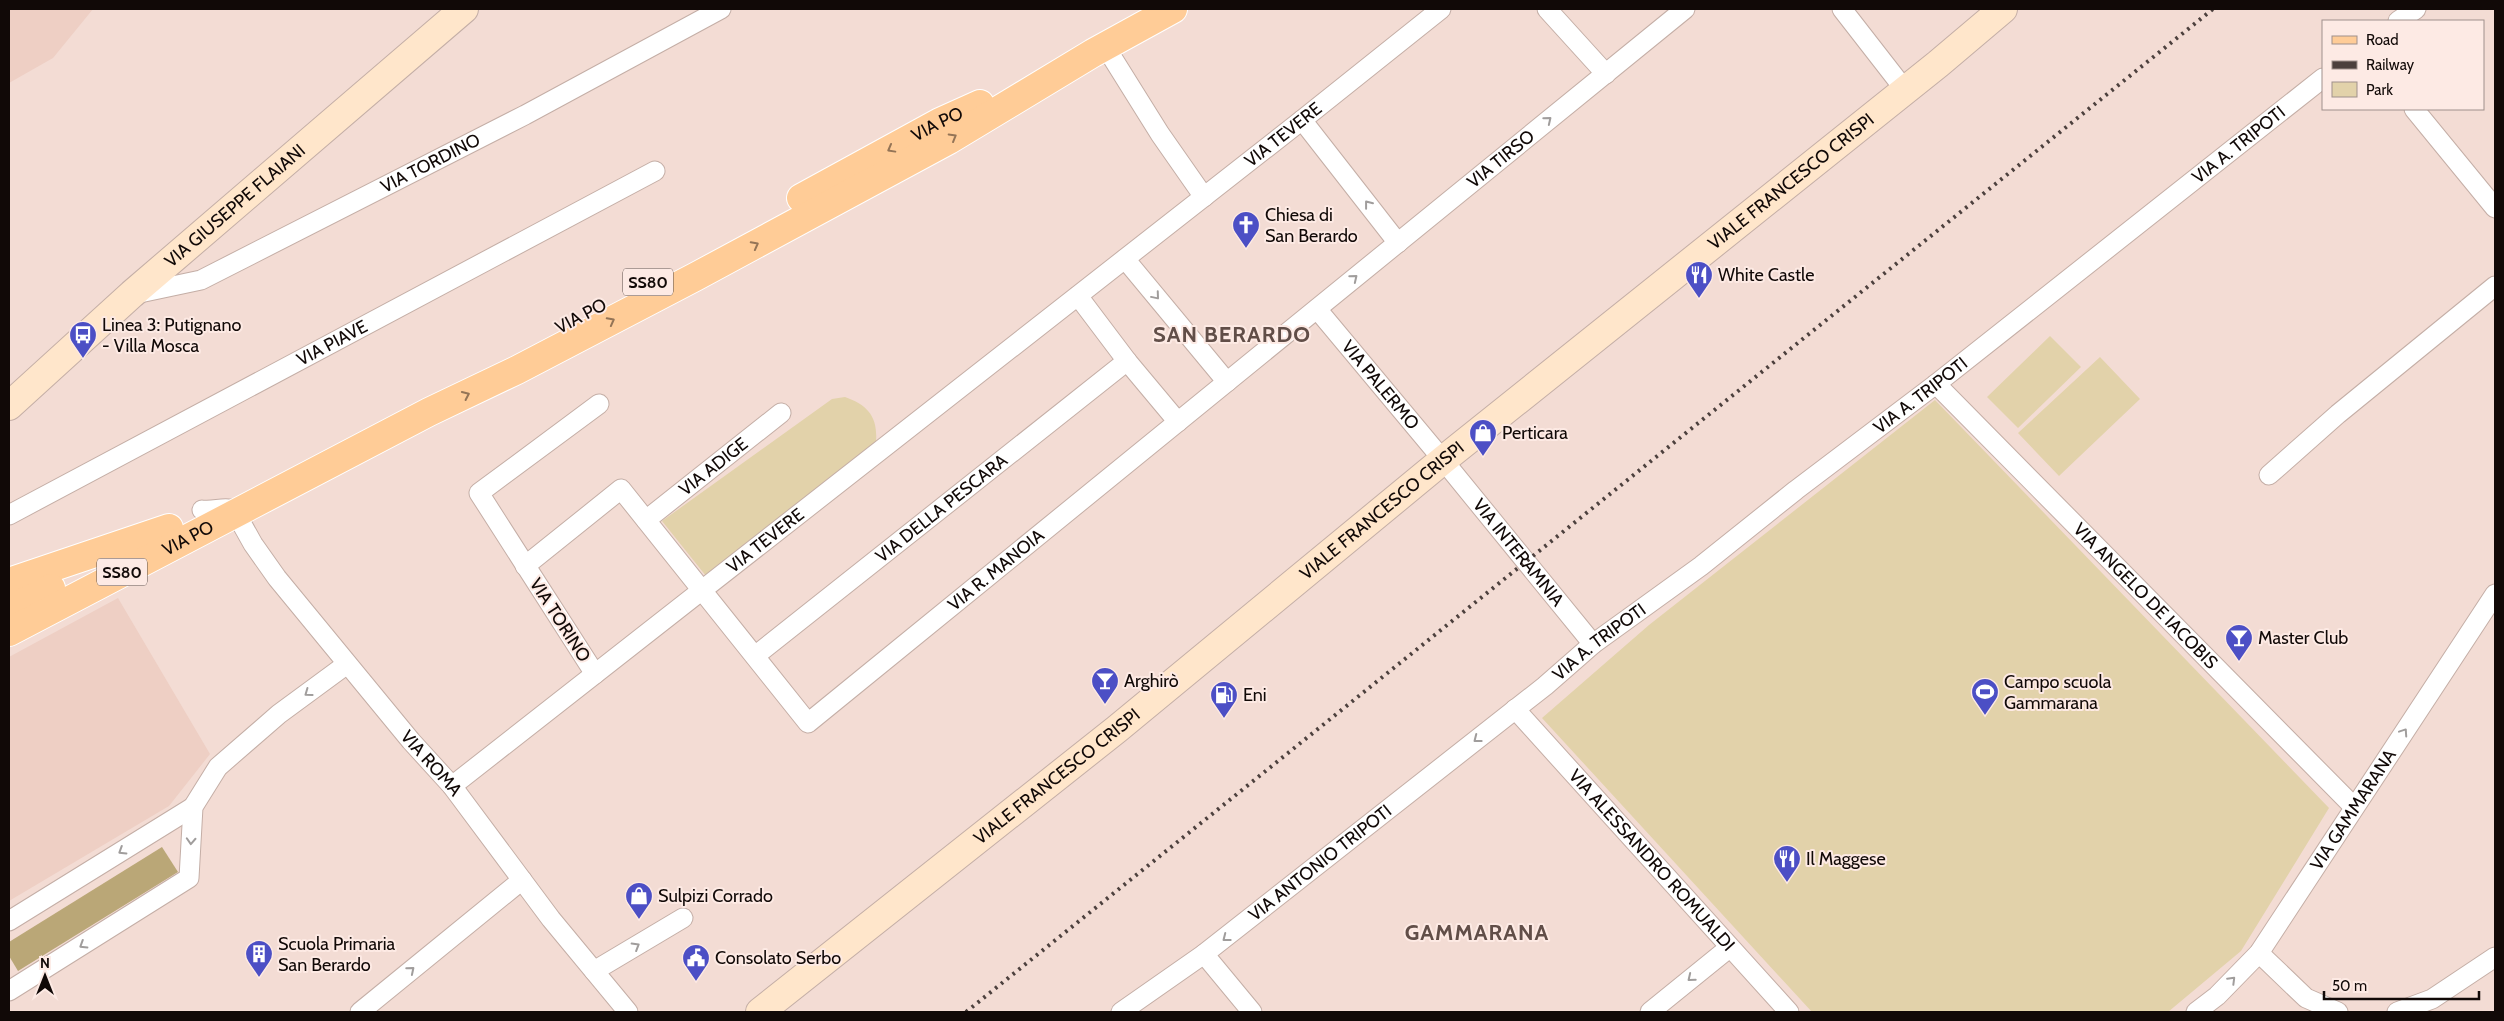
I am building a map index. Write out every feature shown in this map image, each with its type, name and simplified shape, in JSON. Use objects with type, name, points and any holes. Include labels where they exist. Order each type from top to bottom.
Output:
[{"type":"main road","name":"VIA PO","points":[[9,632],[695,277],[949,140],[1099,50],[1173,9]]},
{"type":"main road","name":"VIA PO","points":[[9,610],[59,574],[169,528],[686,262],[940,122],[1099,50]]},
{"type":"main road","points":[[236,513],[240,502],[246,497],[428,403],[439,388]]},
{"type":"main road","points":[[9,582],[59,574],[65,591],[9,622]]},
{"type":"street","name":"VIA GIUSEPPE FLAIANI","points":[[9,406],[132,294],[464,9]]},
{"type":"street","name":"VIA TORDINO","points":[[132,294],[201,280],[525,114],[720,9]]},
{"type":"street","name":"VIA TEVERE","points":[[452,786],[1441,9]]},
{"type":"street","points":[[1547,9],[1606,74]]},
{"type":"street","name":"VIA TIRSO","points":[[1317,309],[1685,9]]},
{"type":"street","points":[[1842,9],[1905,90]]},
{"type":"street","name":"VIALE FRANCESCO CRISPI","points":[[760,1012],[1228,639],[1444,460],[1905,90],[2003,9]]},
{"type":"street","points":[[2400,20],[2416,9]]},
{"type":"street","points":[[1099,50],[1204,197]]},
{"type":"street","name":"VIA A. TRIPOTI","points":[[1515,709],[1593,644],[1701,566],[1796,490],[1936,384],[2322,79]]},
{"type":"street","points":[[2415,110],[2495,208]]},
{"type":"street","points":[[1302,120],[1398,243]]},
{"type":"street","name":"VIA PIAVE","points":[[9,515],[655,171]]},
{"type":"street","points":[[1125,259],[1227,382]]},
{"type":"street","points":[[2269,475],[2338,414],[2495,286]]},
{"type":"street","points":[[1078,296],[1127,361],[1178,422]]},
{"type":"street","name":"VIA PALERMO","points":[[1317,309],[1444,460]]},
{"type":"street","name":"VIA R. MANOIA","points":[[526,566],[621,489],[808,723],[1317,309]]},
{"type":"street","name":"VIA DELLA PESCARA","points":[[755,656],[1127,361]]},
{"type":"street","name":"VIA ANGELO DE IACOBIS","points":[[1936,384],[2354,807]]},
{"type":"street","name":"VIA TORINO","points":[[595,674],[479,493],[598,404]]},
{"type":"street","name":"VIA ADIGE","points":[[646,520],[781,413]]},
{"type":"street","name":"VIA INTERAMNIA","points":[[1444,460],[1593,644]]},
{"type":"street","name":"VIA PO","points":[[202,510],[211,511],[228,508],[236,513]]},
{"type":"street","name":"VIA ROMA","points":[[236,513],[277,578],[347,664],[452,786],[522,880],[628,1012]]},
{"type":"street","name":"VIA GAMMARANA","points":[[2196,1012],[2217,996],[2259,953],[2495,594]]},
{"type":"street","points":[[9,921],[193,807],[218,767],[279,714],[347,664]]},
{"type":"street","name":"VIA ALESSANDRO ROMUALDI","points":[[1515,709],[1729,948],[1789,1012]]},
{"type":"street","name":"VIA ANTONIO TRIPOTI","points":[[1121,1012],[1204,954],[1515,709]]},
{"type":"street","points":[[9,991],[189,878],[193,807]]},
{"type":"street","points":[[360,1012],[522,880]]},
{"type":"street","points":[[594,971],[682,918]]},
{"type":"street","points":[[1650,1012],[1729,948]]},
{"type":"street","points":[[2259,953],[2306,998],[2338,1012]]},
{"type":"street","points":[[1204,954],[1252,1012]]},
{"type":"street","points":[[2396,1012],[2432,1000],[2495,957]]},
{"type":"shaded area","points":[[9,9],[93,9],[53,58],[9,83]]},
{"type":"shaded area","points":[[118,598],[210,754],[169,806],[9,901],[9,657]]},
{"type":"shaded area","points":[[162,847],[178,872],[18,971],[9,956],[9,942]]},
{"type":"green space","points":[[2050,336],[2081,367],[2018,428],[1987,397]]},
{"type":"green space","points":[[2100,357],[2140,399],[2059,476],[2018,433]]},
{"type":"green space","points":[[845,397],[860,404],[870,413],[875,426],[876,442],[706,576],[662,521],[832,399]]},
{"type":"green space","name":"Campo scuola Gammarana","points":[[1935,400],[2329,808],[2241,951],[2168,1012],[1812,1012],[1542,718],[1649,625]]},
{"type":"railway","points":[[966,1012],[2213,9]]},
{"type":"place","name":"Chiesa di San Berardo","points":[[1246,249]]},
{"type":"place","name":"White Castle","points":[[1699,299]]},
{"type":"place","name":"Linea 3: Putignano - Villa Mosca","points":[[83,359]]},
{"type":"place","name":"Perticara","points":[[1483,457]]},
{"type":"place","name":"Master Club","points":[[2239,662]]},
{"type":"place","name":"Arghirò","points":[[1105,705]]},
{"type":"place","name":"Campo scuola Gammarana","points":[[1985,716]]},
{"type":"place","name":"Eni","points":[[1224,719]]},
{"type":"place","name":"Il Maggese","points":[[1787,883]]},
{"type":"place","name":"Sulpizi Corrado","points":[[639,920]]},
{"type":"place","name":"Scuola Primaria San Berardo","points":[[259,978]]},
{"type":"place","name":"Consolato Serbo","points":[[696,982]]},
{"type":"district","name":"SAN BERARDO","points":[[1232,334]]},
{"type":"district","name":"GAMMARANA","points":[[1477,932]]}]
